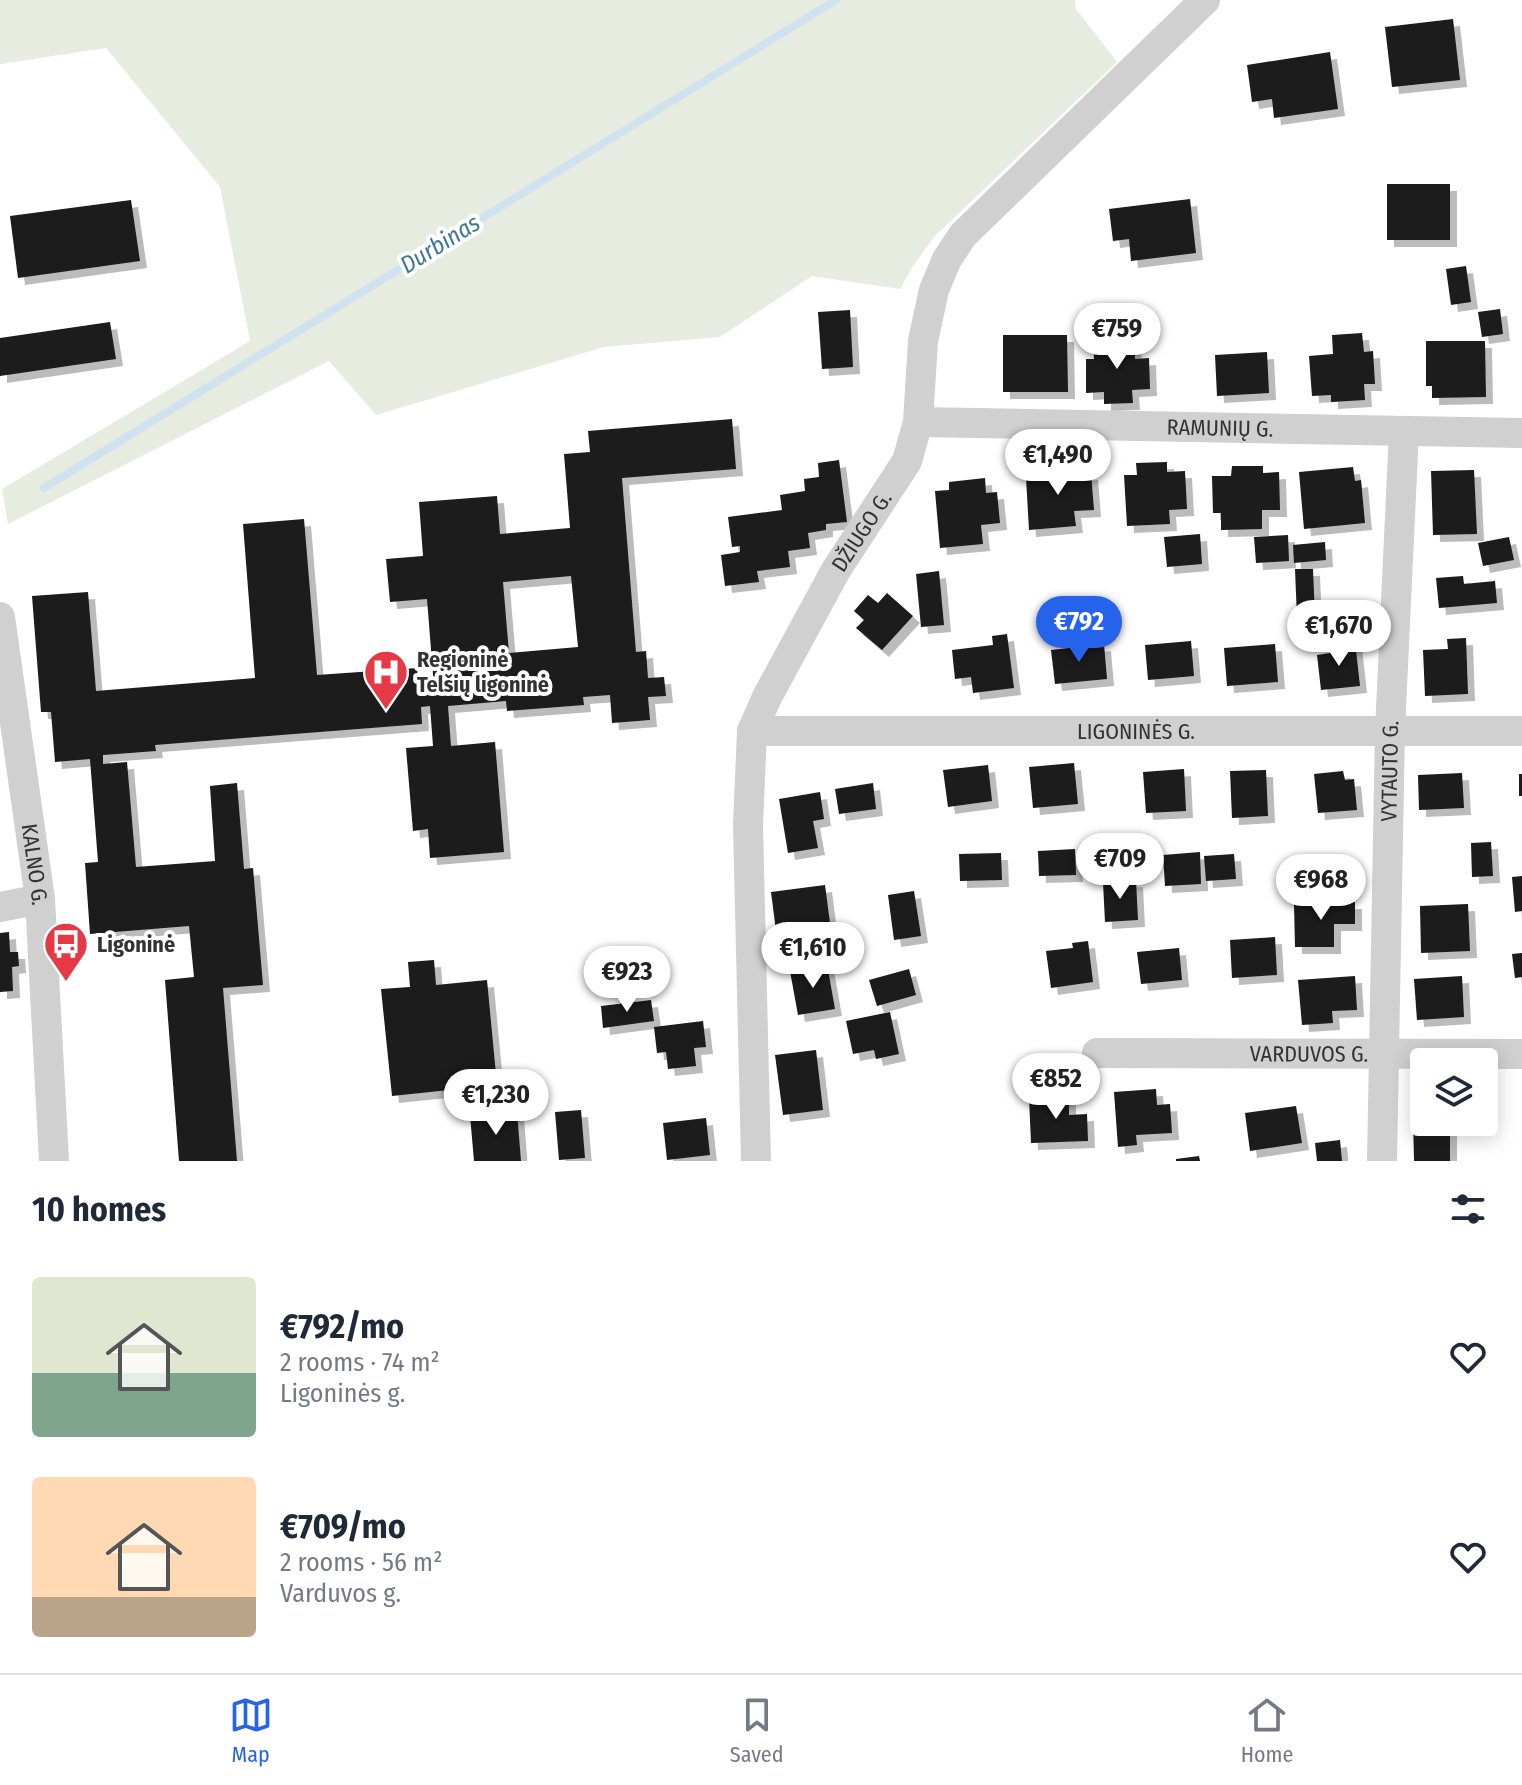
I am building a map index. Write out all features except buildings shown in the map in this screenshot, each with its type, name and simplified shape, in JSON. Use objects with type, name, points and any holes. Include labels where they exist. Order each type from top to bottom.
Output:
[{"type":"street","name":"DŽIUGO G.","points":[[756,1161],[748,825],[752,731],[767,697],[836,570],[907,461],[918,422],[923,341],[934,290],[947,259],[963,235],[1205,0]]},
{"type":"street","name":"RAMUNIŲ G.","points":[[918,422],[1522,433]]},
{"type":"street","name":"VYTAUTO G.","points":[[1382,1161],[1390,730],[1404,431]]},
{"type":"street","name":"KALNO G.","points":[[0,617],[40,899],[54,1161]]},
{"type":"street","name":"LIGONINĖS G.","points":[[752,731],[1522,731]]},
{"type":"street","points":[[0,907],[40,899]]},
{"type":"street","name":"VARDUVOS G.","points":[[1097,1053],[1522,1054]]},
{"type":"shaded area","points":[[0,0],[1075,0],[1076,9],[1117,62],[934,237],[900,289],[812,276],[720,337],[604,347],[376,415],[329,361],[8,524],[2,489],[250,341],[220,187],[106,48],[0,64]]},
{"type":"waterway","name":"Durbinas","points":[[44,488],[836,0]]},
{"type":"place","name":"Regioninė Telšių ligoninė","points":[[386,711]]},
{"type":"place","name":"Ligoninė","points":[[66,983]]}]
